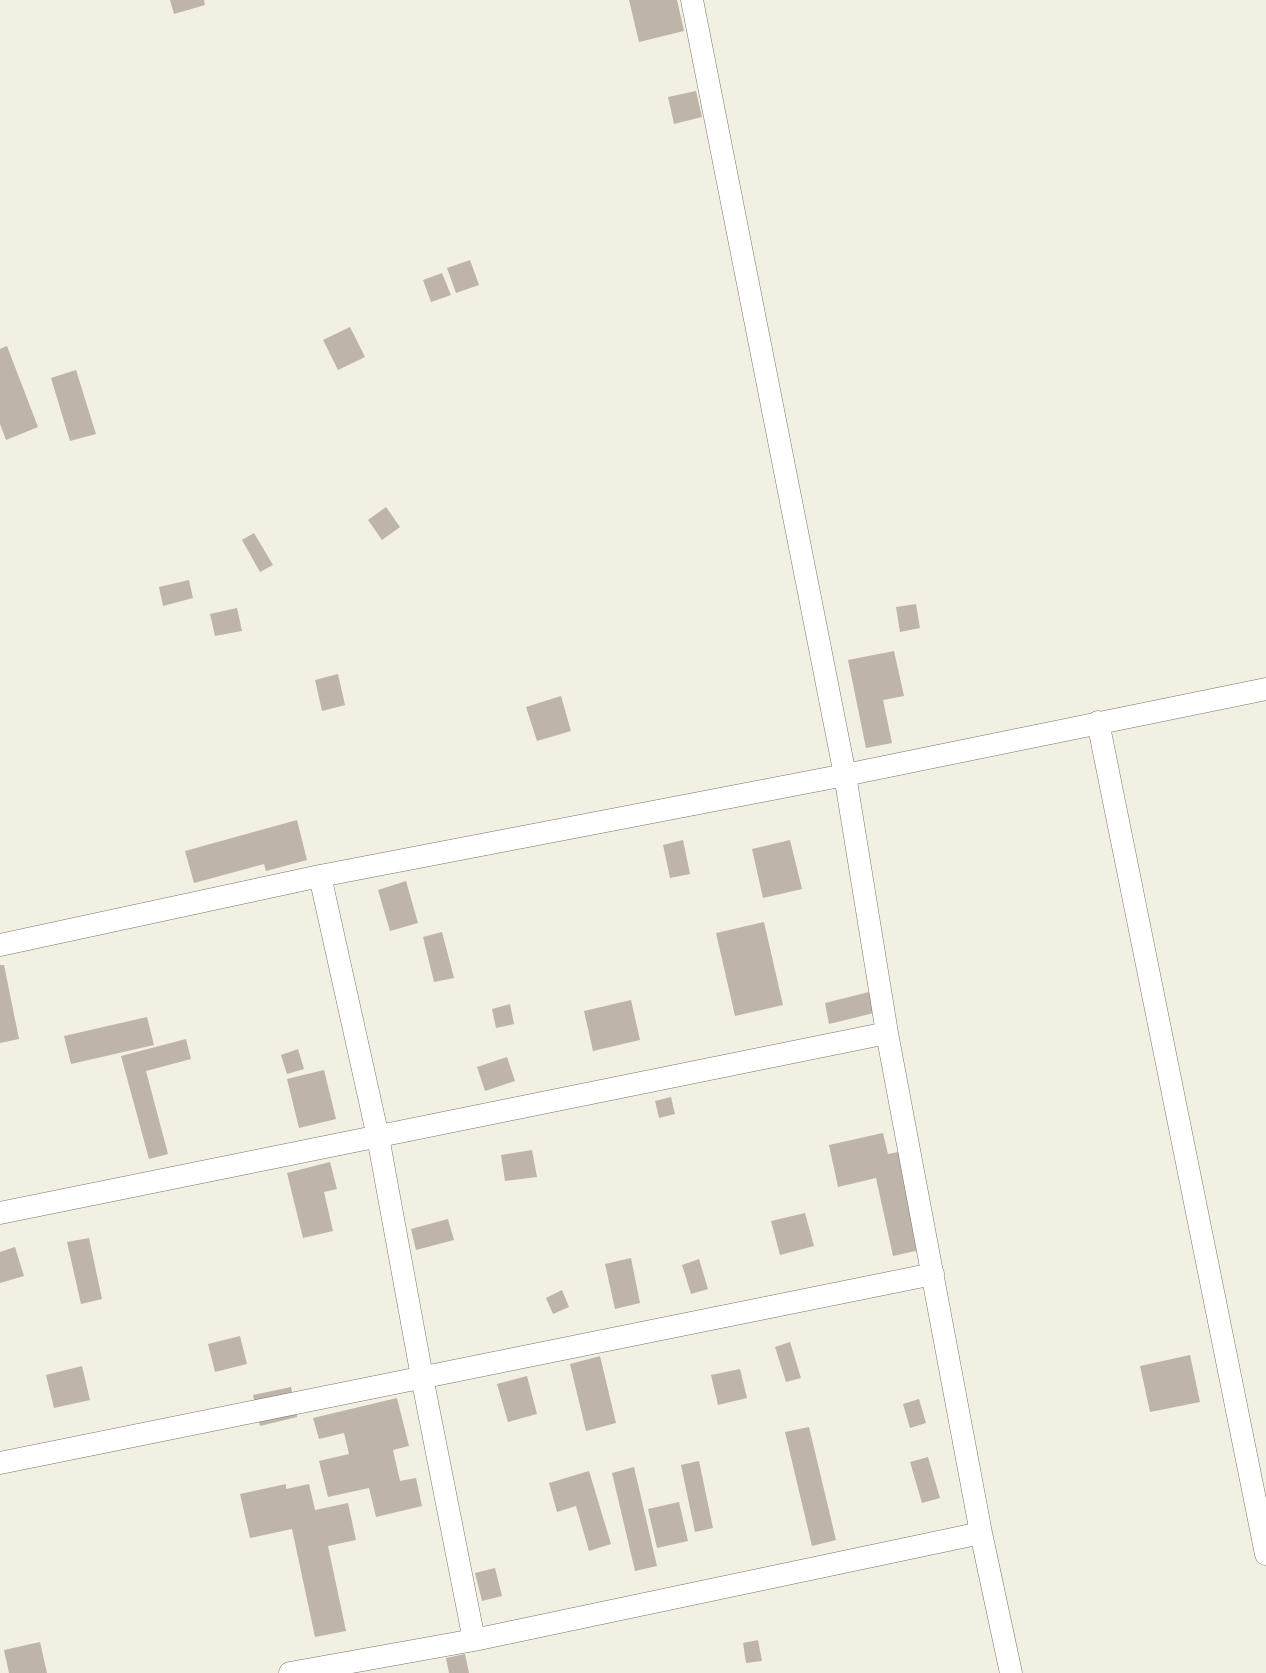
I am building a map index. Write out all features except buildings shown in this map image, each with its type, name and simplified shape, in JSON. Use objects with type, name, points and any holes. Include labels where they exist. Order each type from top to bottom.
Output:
[{"type":"street","points":[[692,0],[845,775],[887,1033],[981,1533],[1011,1673]]},
{"type":"street","points":[[0,945],[320,876],[845,775],[1098,722],[1266,689]]},
{"type":"street","points":[[1098,722],[1266,1554]]},
{"type":"street","points":[[320,876],[378,1137],[422,1378],[474,1640]]},
{"type":"street","points":[[0,1213],[887,1033]]},
{"type":"street","points":[[0,1463],[933,1274]]},
{"type":"street","points":[[290,1673],[474,1640],[981,1533]]}]
